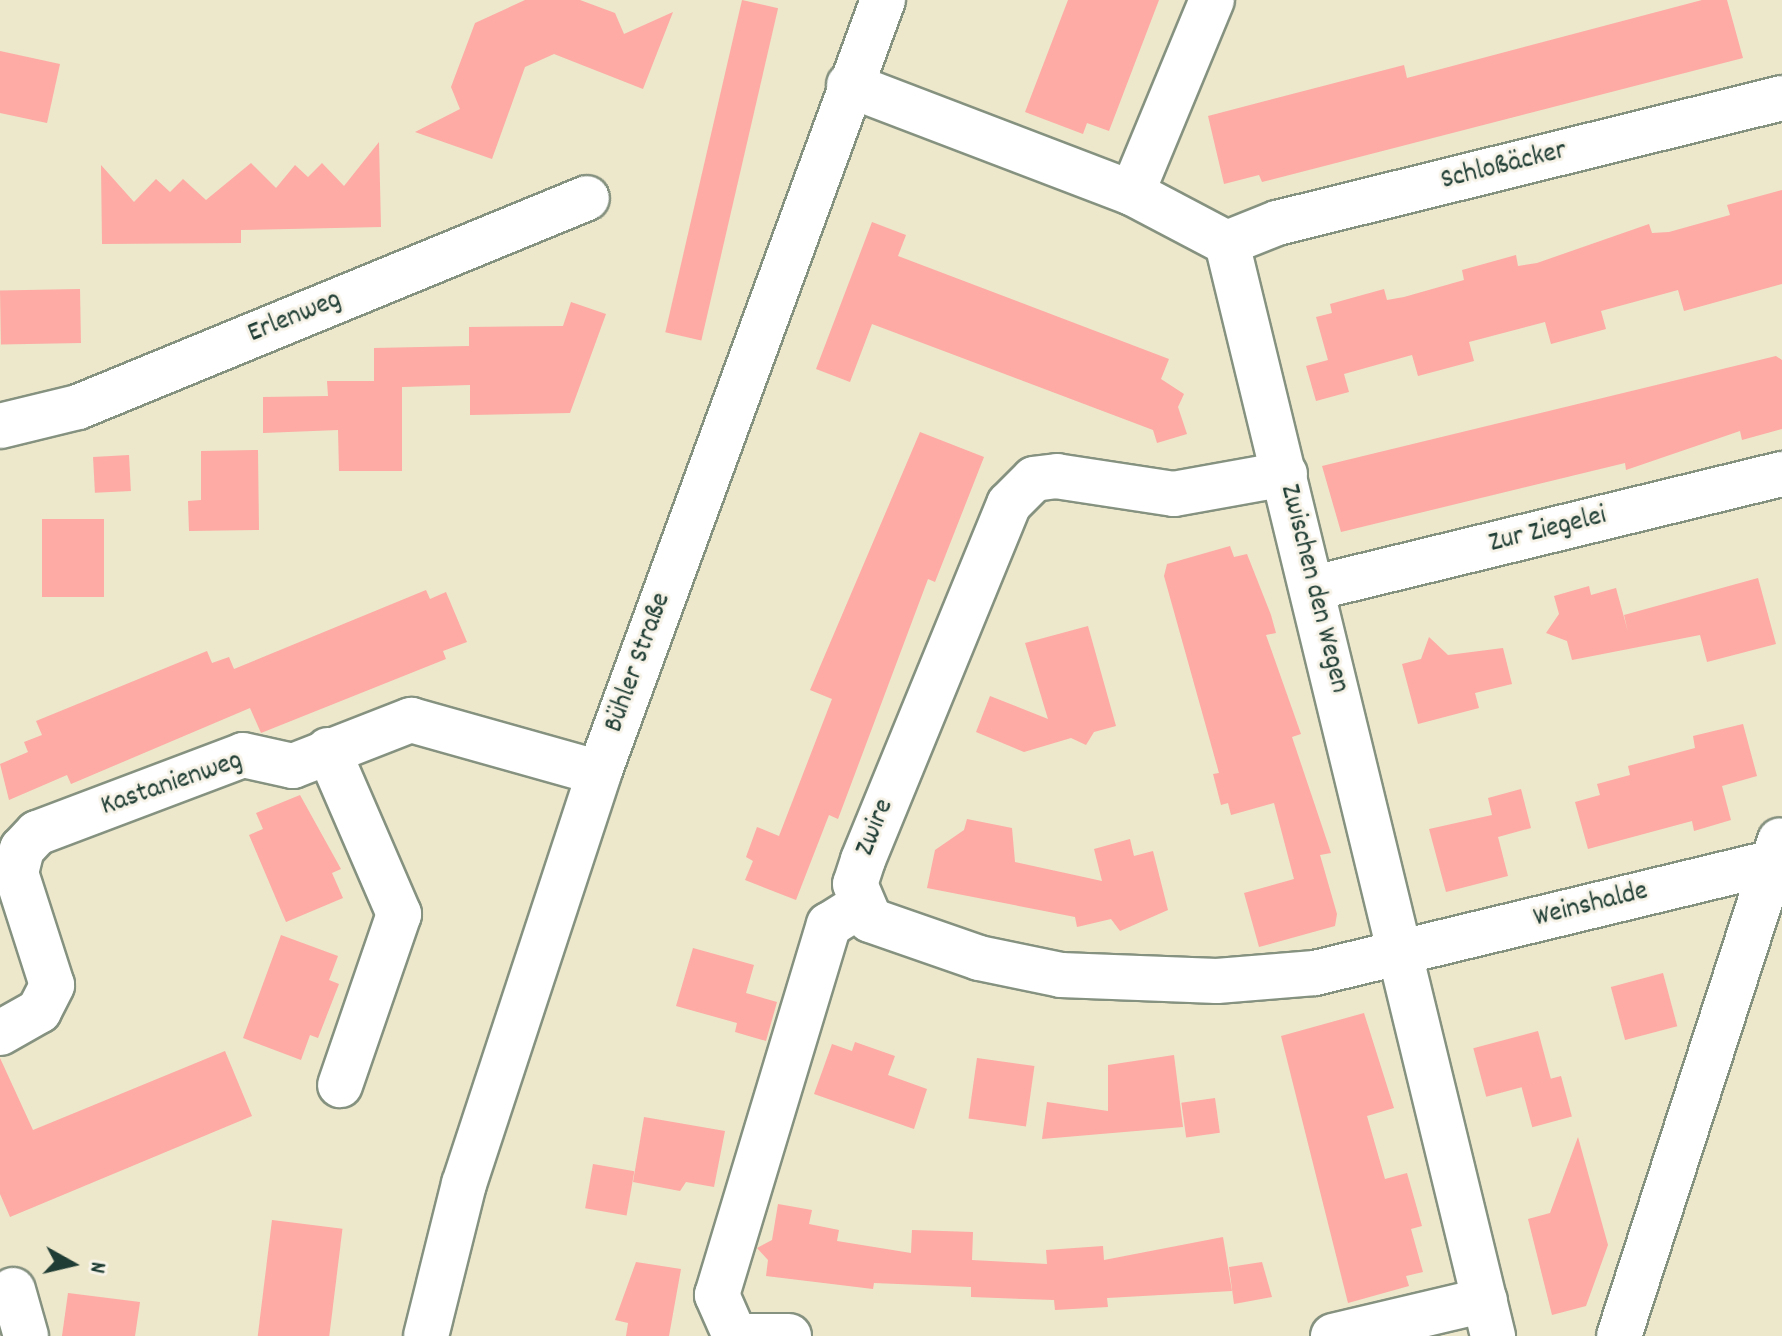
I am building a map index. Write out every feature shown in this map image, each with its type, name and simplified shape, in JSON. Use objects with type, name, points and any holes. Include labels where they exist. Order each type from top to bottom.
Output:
[{"type":"street","name":"Bühler Straße","points":[[426,1336],[464,1184],[599,773],[849,85],[883,0]]},
{"type":"street","points":[[1132,193],[1212,0]]},
{"type":"street","points":[[849,85],[1132,193],[1227,243]]},
{"type":"street","name":"Schloßäcker","points":[[1227,243],[1277,223],[1782,98]]},
{"type":"street","name":"Erlenweg","points":[[0,426],[78,407],[587,198]]},
{"type":"street","name":"Zwischen den Wegen","points":[[1227,243],[1314,588],[1489,1318]]},
{"type":"street","name":"Zwire","points":[[860,906],[855,884],[863,860],[1009,504],[1034,479],[1057,476],[1174,494],[1285,474]]},
{"type":"street","name":"Zur Ziegelei","points":[[1314,588],[1782,474]]},
{"type":"street","name":"Kastanienweg","points":[[0,1033],[39,1011],[52,985],[16,873],[11,838],[37,833],[243,755],[293,766],[411,720],[599,773]]},
{"type":"street","points":[[328,750],[399,914],[340,1085]]},
{"type":"street","points":[[1619,1336],[1779,851]]},
{"type":"street","name":"Weinshalde","points":[[1400,953],[1779,851]]},
{"type":"street","points":[[735,1336],[717,1295],[829,925],[860,906],[885,927],[1061,975],[1217,981],[1315,973],[1400,953]]},
{"type":"street","points":[[6,1276],[26,1336]]},
{"type":"street","points":[[1333,1336],[1489,1318]]},
{"type":"street","points":[[744,1336],[789,1336]]},
{"type":"building","points":[[525,0],[580,0],[615,13],[624,34],[673,12],[643,89],[554,54],[525,67],[492,159],[415,132],[460,109],[451,87],[475,23]]},
{"type":"building","points":[[742,0],[778,8],[701,341],[665,332]]},
{"type":"building","points":[[1068,0],[1159,0],[1109,131],[1087,123],[1083,134],[1025,112]]},
{"type":"building","points":[[1702,0],[1727,0],[1743,58],[1262,182],[1259,175],[1224,184],[1208,116],[1404,65],[1407,78]]},
{"type":"building","points":[[0,51],[60,64],[47,123],[0,113]]},
{"type":"building","points":[[379,142],[381,227],[241,230],[241,243],[102,244],[101,165],[134,202],[156,179],[170,192],[183,179],[206,200],[251,163],[276,188],[295,165],[308,177],[322,163],[344,186]]},
{"type":"building","points":[[1782,190],[1782,284],[1684,311],[1678,290],[1601,311],[1606,329],[1551,344],[1545,322],[1469,342],[1474,361],[1418,376],[1412,355],[1344,374],[1349,392],[1316,401],[1306,366],[1328,360],[1316,317],[1332,313],[1330,304],[1384,289],[1387,300],[1404,297],[1464,280],[1462,270],[1516,255],[1518,266],[1537,263],[1649,224],[1652,233],[1669,232],[1730,215],[1727,205]]},
{"type":"building","points":[[872,222],[906,235],[898,256],[1169,359],[1161,379],[1184,394],[1178,407],[1187,434],[1157,443],[1153,430],[872,324],[850,382],[816,369]]},
{"type":"building","points":[[80,289],[81,343],[1,344],[0,290]]},
{"type":"building","points":[[571,302],[606,314],[570,413],[470,415],[470,385],[402,387],[402,471],[339,471],[338,430],[263,433],[263,397],[328,396],[327,381],[374,381],[374,348],[469,346],[469,327],[563,326]]},
{"type":"building","points":[[1776,356],[1782,360],[1782,429],[1742,440],[1740,431],[1626,470],[1625,463],[1341,532],[1322,466]]},
{"type":"building","points":[[920,432],[984,457],[935,582],[928,579],[838,819],[829,815],[796,900],[745,880],[753,861],[746,857],[757,827],[779,836],[832,699],[810,690]]},
{"type":"building","points":[[258,450],[259,530],[189,531],[188,501],[201,500],[201,451]]},
{"type":"building","points":[[129,455],[131,491],[95,493],[93,457]]},
{"type":"building","points":[[42,519],[104,519],[104,597],[42,597]]},
{"type":"building","points":[[1230,546],[1234,557],[1247,554],[1271,615],[1276,633],[1266,635],[1301,734],[1292,737],[1331,853],[1320,855],[1337,914],[1335,926],[1259,947],[1244,893],[1294,879],[1274,803],[1231,815],[1228,803],[1221,805],[1213,774],[1219,773],[1164,576],[1167,564]]},
{"type":"building","points":[[1758,578],[1776,644],[1707,662],[1700,635],[1572,660],[1567,641],[1546,633],[1559,614],[1554,596],[1589,586],[1591,595],[1616,588],[1628,632],[1624,615]]},
{"type":"building","points":[[426,590],[430,599],[446,592],[467,642],[443,651],[446,659],[261,733],[250,708],[71,784],[67,775],[9,800],[0,764],[28,752],[24,742],[42,735],[36,721],[207,651],[212,663],[229,657],[234,669]]},
{"type":"building","points":[[1088,626],[1116,726],[1094,732],[1086,745],[1071,738],[1024,752],[976,732],[990,696],[1048,719],[1025,643]]},
{"type":"building","points":[[1429,637],[1448,655],[1503,648],[1512,684],[1475,693],[1479,708],[1418,724],[1402,664],[1421,659]]},
{"type":"building","points":[[1743,724],[1757,776],[1722,786],[1731,820],[1694,831],[1692,821],[1588,849],[1575,802],[1600,795],[1597,784],[1630,775],[1628,766],[1695,748],[1693,736]]},
{"type":"building","points":[[1521,789],[1531,828],[1498,837],[1508,876],[1446,892],[1429,829],[1492,815],[1488,798]]},
{"type":"building","points":[[300,795],[341,869],[332,873],[343,898],[286,922],[249,835],[263,829],[256,813]]},
{"type":"building","points":[[967,819],[1012,828],[1015,862],[1102,881],[1094,849],[1130,839],[1134,856],[1153,851],[1168,910],[1120,931],[1111,919],[1077,927],[1075,917],[927,888],[935,850],[964,830]]},
{"type":"building","points":[[281,935],[338,956],[329,980],[339,984],[318,1038],[310,1035],[301,1060],[243,1038]]},
{"type":"building","points":[[693,948],[754,965],[746,993],[777,1002],[766,1041],[735,1032],[737,1023],[676,1006]]},
{"type":"building","points":[[1663,973],[1677,1026],[1625,1040],[1611,987]]},
{"type":"building","points":[[1364,1013],[1394,1108],[1367,1116],[1385,1179],[1407,1173],[1422,1226],[1411,1229],[1423,1272],[1406,1276],[1409,1286],[1348,1303],[1281,1036]]},
{"type":"building","points":[[1538,1031],[1551,1079],[1486,1097],[1473,1048]]},
{"type":"building","points":[[855,1042],[895,1056],[888,1075],[927,1089],[914,1129],[814,1094],[832,1044],[852,1051]]},
{"type":"building","points":[[225,1051],[252,1116],[10,1217],[0,1194],[0,1058],[33,1130]]},
{"type":"building","points":[[1174,1055],[1183,1127],[1042,1139],[1047,1102],[1108,1111],[1108,1065]]},
{"type":"building","points":[[977,1058],[1034,1066],[1026,1126],[969,1118]]},
{"type":"building","points":[[1561,1076],[1572,1117],[1532,1127],[1521,1087]]},
{"type":"building","points":[[1215,1098],[1220,1133],[1186,1137],[1181,1103]]},
{"type":"building","points":[[644,1117],[725,1131],[714,1187],[686,1182],[680,1191],[633,1182]]},
{"type":"building","points":[[1578,1137],[1608,1245],[1586,1306],[1552,1315],[1528,1219],[1550,1213]]},
{"type":"building","points":[[593,1164],[634,1171],[627,1216],[585,1208]]},
{"type":"building","points":[[778,1204],[812,1210],[809,1224],[839,1230],[837,1241],[911,1253],[912,1230],[973,1232],[972,1260],[1047,1264],[1046,1250],[1103,1246],[1104,1260],[1223,1237],[1232,1291],[1107,1298],[1108,1307],[1055,1310],[1054,1300],[971,1297],[971,1287],[874,1283],[873,1289],[766,1276],[768,1260],[757,1248],[772,1240]]},
{"type":"building","points":[[272,1220],[342,1229],[329,1336],[258,1336]]},
{"type":"building","points":[[636,1262],[681,1269],[669,1336],[626,1336],[628,1323],[615,1320]]},
{"type":"building","points":[[1262,1262],[1272,1297],[1234,1304],[1229,1267]]},
{"type":"building","points":[[68,1293],[140,1302],[135,1336],[62,1336]]}]
